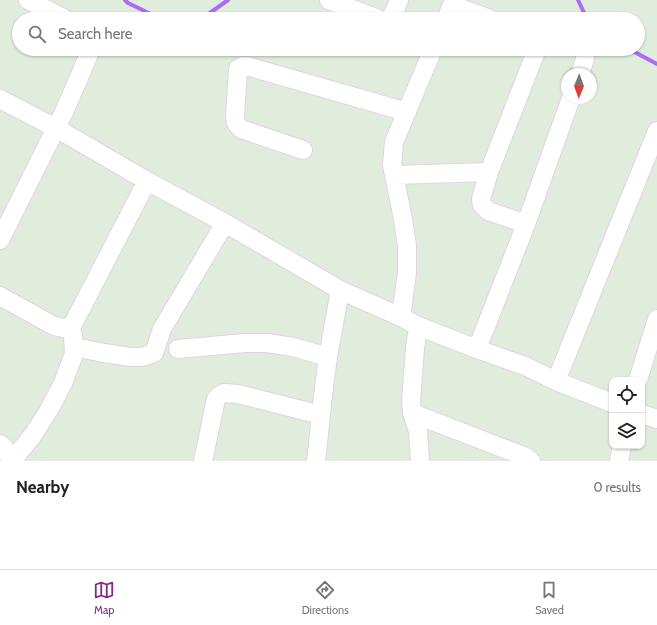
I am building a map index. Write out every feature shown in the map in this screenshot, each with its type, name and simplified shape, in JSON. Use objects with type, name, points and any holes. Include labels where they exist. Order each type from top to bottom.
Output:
[{"type":"street","points":[[28,0],[52,12]]},
{"type":"street","points":[[329,0],[360,12]]},
{"type":"street","points":[[394,12],[399,0]]},
{"type":"street","points":[[445,8],[461,12]]},
{"type":"street","points":[[0,240],[56,128],[88,56]]},
{"type":"street","points":[[402,317],[407,273],[407,246],[392,164],[394,142],[430,56]]},
{"type":"street","points":[[526,224],[488,211],[482,205],[481,199],[489,172],[534,56]]},
{"type":"street","points":[[303,150],[241,129],[237,125],[235,117],[238,69],[243,66],[247,66],[407,112]]},
{"type":"street","points":[[0,99],[56,128],[147,181],[225,223],[340,290],[402,317],[418,326],[525,366],[556,381],[609,402]]},
{"type":"street","points":[[477,349],[526,224],[569,104]]},
{"type":"street","points":[[556,381],[657,131]]},
{"type":"street","points":[[394,176],[489,172]]},
{"type":"street","points":[[11,461],[33,435],[49,410],[63,383],[74,354],[72,326],[147,181]]},
{"type":"street","points":[[74,347],[121,356],[142,358],[154,353],[162,328],[225,223]]},
{"type":"street","points":[[316,461],[320,415],[328,357],[340,290]]},
{"type":"street","points":[[0,296],[54,326],[63,328],[72,326]]},
{"type":"street","points":[[639,377],[657,319]]},
{"type":"street","points":[[418,326],[411,401],[412,413],[418,431],[420,461]]},
{"type":"street","points":[[178,349],[245,342],[267,343],[294,347],[328,357]]},
{"type":"street","points":[[203,461],[216,399],[224,393],[238,394],[320,415]]},
{"type":"street","points":[[412,413],[526,457],[530,461]]},
{"type":"street","points":[[645,415],[657,419]]},
{"type":"street","points":[[0,444],[9,454],[11,461]]},
{"type":"street","points":[[619,461],[621,449]]},
{"type":"waterway","points":[[125,0],[147,12]]},
{"type":"waterway","points":[[211,12],[228,0]]},
{"type":"waterway","points":[[578,0],[584,12]]},
{"type":"waterway","points":[[642,56],[657,64]]}]
